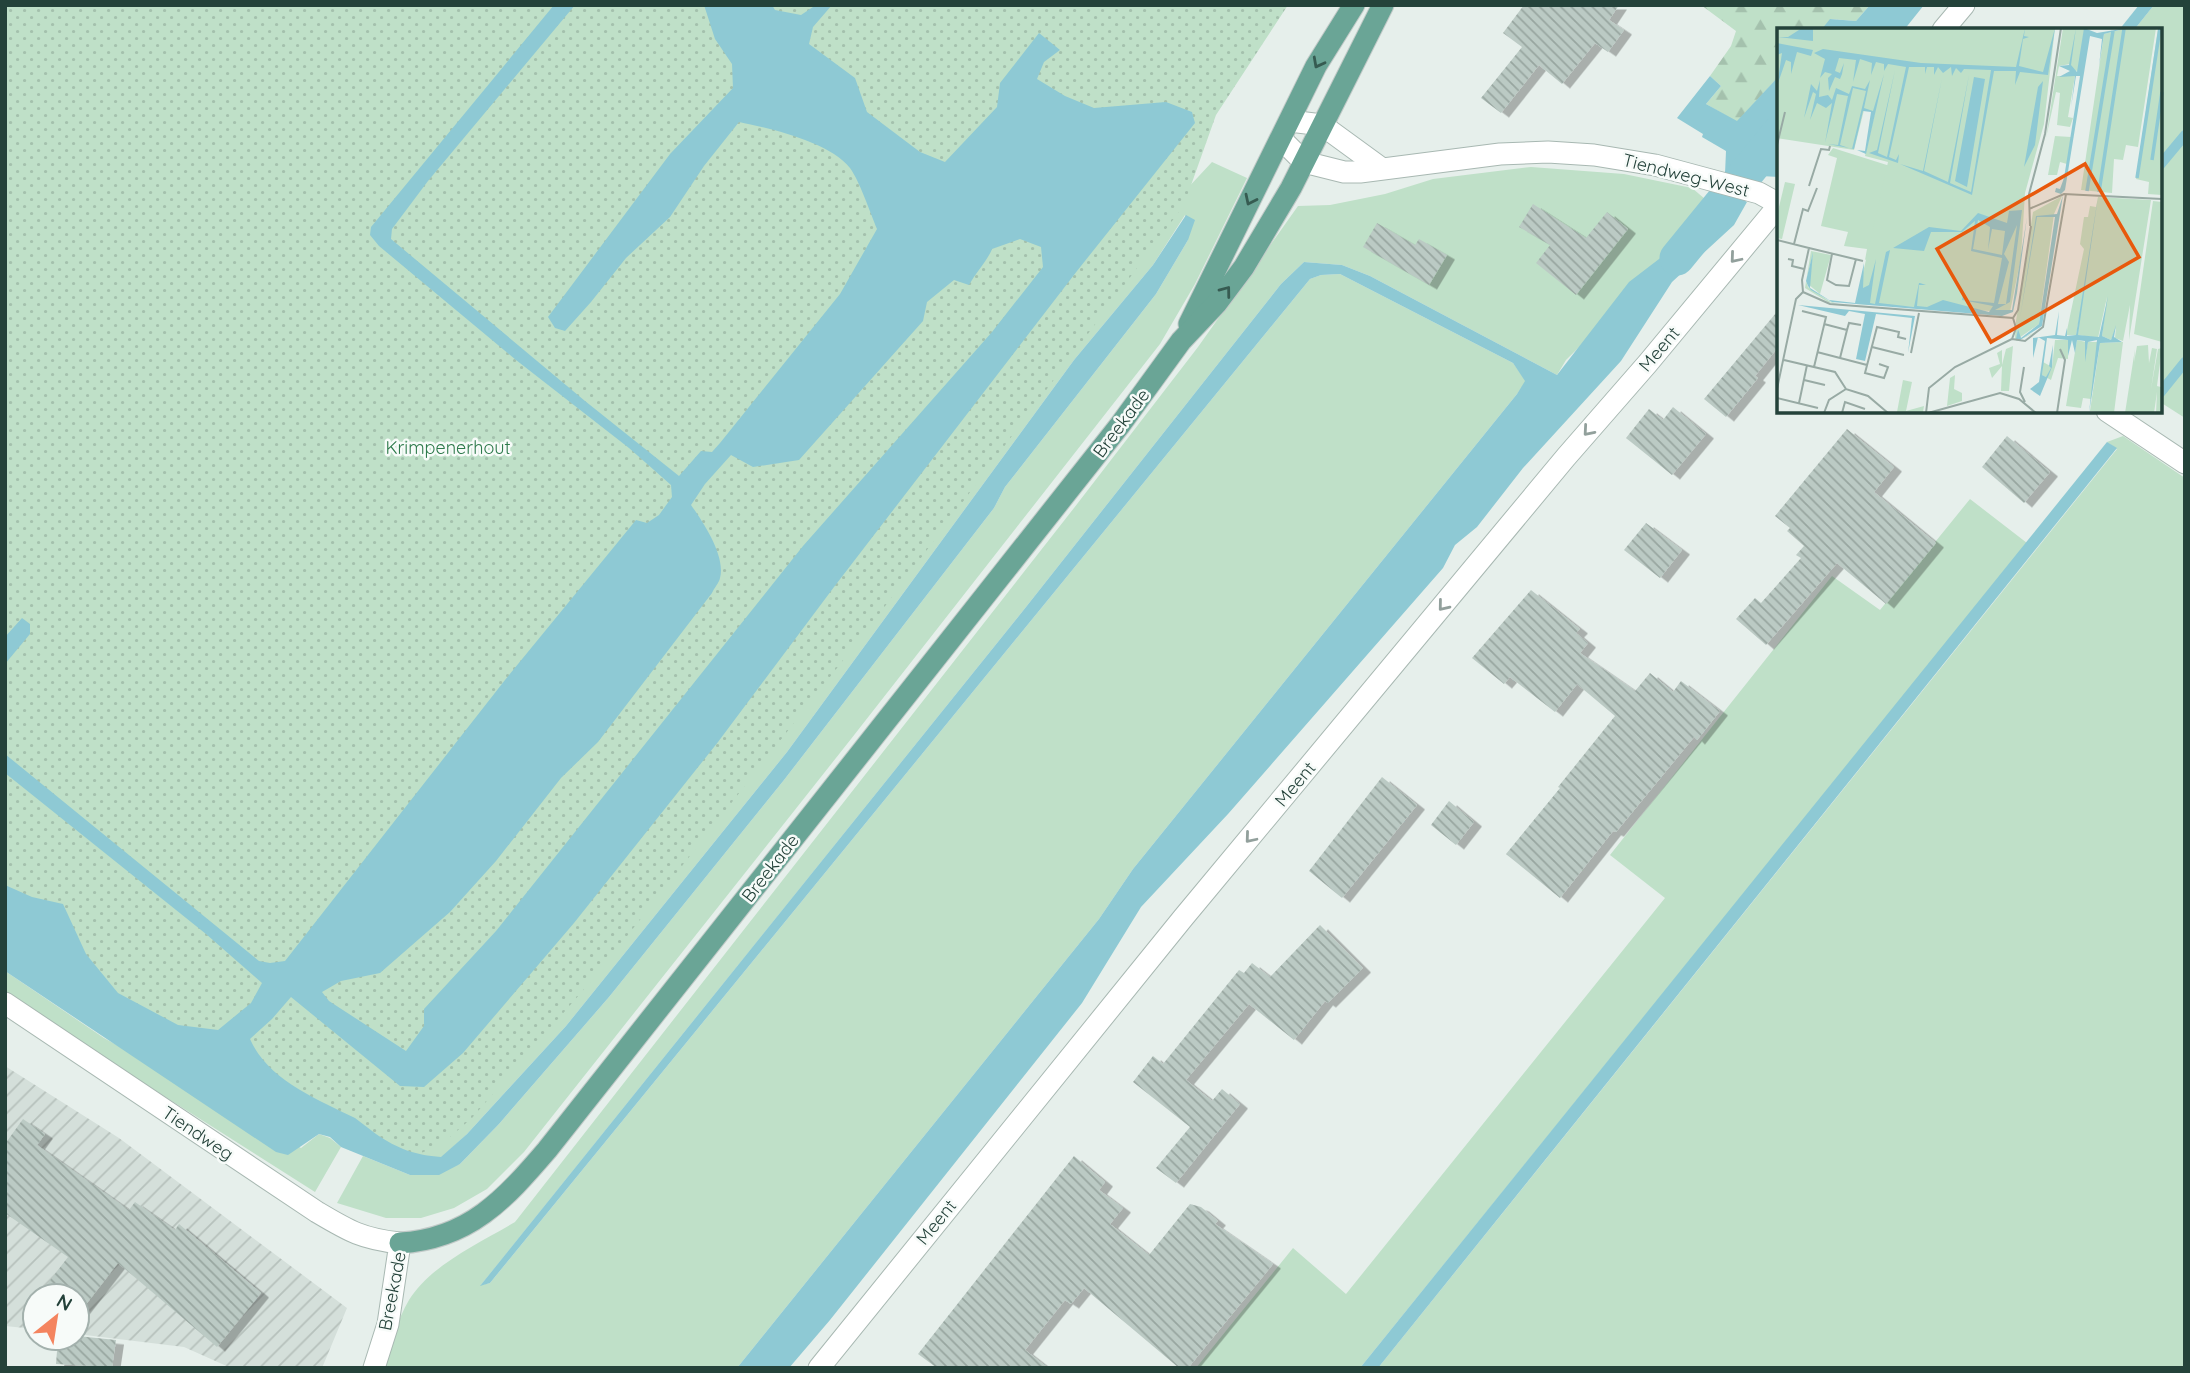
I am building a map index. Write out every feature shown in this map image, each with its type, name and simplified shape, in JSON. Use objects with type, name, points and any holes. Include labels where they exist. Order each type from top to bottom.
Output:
[{"type":"main road","name":"Breekade","points":[[1181,341],[1322,55],[1354,5]]},
{"type":"main road","name":"Breekade","points":[[400,1243],[443,1236],[478,1219],[511,1191],[564,1128],[1120,425],[1181,341],[1217,303],[1244,267],[1304,163],[1383,5]]},
{"type":"street","points":[[1945,28],[1964,5]]},
{"type":"street","points":[[1304,163],[1285,130],[1322,125],[1381,168]]},
{"type":"street","name":"Tiendweg-West","points":[[1304,163],[1343,172],[1360,172],[1500,154],[1548,152],[1594,155],[1655,165],[1759,193],[1777,204]]},
{"type":"street","name":"Meent","points":[[819,1368],[1183,918],[1777,207]]},
{"type":"street","points":[[2109,413],[2185,463]]},
{"type":"street","name":"Tiendweg","points":[[9,1006],[317,1212],[356,1235],[377,1241],[400,1243]]},
{"type":"street","name":"Breekade","points":[[374,1368],[388,1324],[400,1243]]},
{"type":"shaded area","points":[[5,1066],[119,1138],[347,1308],[322,1368],[231,1368],[184,1347],[91,1336],[91,1282],[21,1282],[21,1328],[5,1326]]},
{"type":"green space","name":"Krimpenerhout","points":[[5,5],[1288,5],[1216,115],[1184,205],[877,617],[599,972],[472,1118],[443,1143],[404,1161],[266,1099],[5,925]]},
{"type":"green space","points":[[1701,5],[1870,5],[1856,21],[1831,19],[1823,28],[1777,28],[1777,78],[1737,122],[1706,104],[1721,86],[1710,76],[1731,46],[1736,31]]},
{"type":"green space","points":[[2154,5],[2185,5],[2185,418],[2162,403],[2162,28],[2136,28]]},
{"type":"green space","points":[[1212,162],[1247,178],[1195,284],[1160,344],[524,1152],[487,1189],[454,1208],[421,1218],[386,1218],[337,1203],[363,1156],[410,1175],[460,1164],[499,1124],[609,997],[784,780],[994,508],[1005,487],[1156,294],[1188,240],[1185,215],[1153,265],[1074,360],[787,752],[566,1026],[467,1134],[441,1158],[413,1155],[1184,192]]},
{"type":"green space","points":[[1531,167],[1624,174],[1692,188],[1718,210],[1566,360],[1557,375],[1370,276],[1342,265],[1304,262],[1281,284],[1026,607],[481,1285],[490,1283],[1310,279],[1321,275],[1340,274],[1513,363],[1526,381],[1517,394],[1133,869],[1099,919],[737,1368],[386,1368],[401,1316],[419,1287],[443,1265],[515,1222],[1074,508],[1198,347],[1298,206],[1330,205],[1385,194],[1433,179]]},
{"type":"green space","points":[[2123,436],[2185,478],[2185,1368],[1378,1368],[2117,449],[2107,442]]},
{"type":"green space","points":[[1970,499],[2027,543],[1360,1368],[1196,1368],[1293,1248],[1346,1294],[1665,898],[1610,855],[1832,576],[1880,610]]},
{"type":"green space","points":[[5,971],[104,1038],[301,1148],[319,1134],[330,1138],[341,1147],[315,1192],[112,1063],[5,991]]},
{"type":"water","points":[[554,5],[575,5],[428,181],[392,229],[391,239],[679,476],[701,451],[712,452],[720,443],[840,294],[877,229],[857,181],[841,159],[798,138],[739,122],[704,166],[670,217],[626,258],[565,331],[555,328],[548,317],[670,154],[733,88],[732,64],[715,39],[704,5],[772,5],[775,10],[801,15],[816,5],[832,5],[813,27],[809,44],[855,78],[867,112],[920,152],[945,162],[997,107],[1000,83],[1039,33],[1060,50],[1044,62],[1037,79],[1065,96],[1094,108],[1166,102],[1192,112],[1195,123],[1077,271],[718,742],[574,923],[463,1053],[424,1087],[400,1086],[291,997],[250,1039],[269,1066],[295,1087],[355,1118],[392,1144],[415,1153],[441,1157],[467,1134],[566,1026],[787,752],[1074,360],[1153,265],[1186,215],[1195,220],[1188,240],[1156,294],[1005,487],[994,508],[784,780],[609,997],[499,1124],[460,1164],[439,1175],[410,1175],[341,1147],[330,1137],[319,1134],[288,1155],[276,1152],[5,971],[5,885],[32,897],[63,904],[86,954],[118,993],[178,1025],[218,1030],[251,1003],[262,983],[206,934],[5,773],[5,754],[259,961],[285,961],[505,680],[636,520],[647,523],[659,515],[672,497],[671,485],[629,448],[516,360],[379,246],[370,235],[371,227]],"holes":[[[1020,239],[1041,247],[1043,267],[992,332],[803,546],[496,931],[424,1009],[424,1026],[406,1051],[329,1001],[322,992],[341,981],[380,973],[450,912],[496,861],[561,778],[598,742],[712,593],[720,578],[720,560],[712,540],[691,505],[705,484],[731,455],[753,467],[799,460],[923,321],[927,302],[954,280],[969,285],[992,249]]]},
{"type":"water","points":[[1870,5],[1924,5],[1906,28],[1823,28],[1830,19],[1856,21]]},
{"type":"water","points":[[2139,5],[2154,5],[2136,28],[2121,28]]},
{"type":"water","points":[[1710,76],[1721,86],[1706,104],[1737,121],[1777,78],[1777,177],[1761,176],[1753,183],[1725,174],[1726,151],[1677,118]]},
{"type":"water","points":[[1718,192],[1747,202],[1734,225],[1672,282],[1621,361],[1523,468],[1477,527],[1455,545],[1443,568],[1228,814],[1141,907],[1082,1003],[789,1368],[737,1368],[1099,919],[1133,869],[1517,394],[1525,381],[1513,363],[1340,274],[1321,275],[1310,279],[490,1283],[480,1286],[1026,607],[1281,284],[1304,262],[1342,265],[1370,276],[1557,375],[1629,282],[1706,223],[1718,210]]},
{"type":"water","points":[[2107,442],[2117,448],[1378,1368],[1360,1368]]},
{"type":"water","points":[[22,618],[30,624],[30,634],[5,664],[5,637]]},
{"type":"building","points":[[1524,5],[1619,5],[1609,20],[1624,30],[1608,52],[1595,43],[1562,84],[1539,65],[1501,113],[1481,98],[1522,47],[1503,33]]},
{"type":"building","points":[[1533,204],[1586,238],[1607,212],[1628,229],[1576,295],[1536,263],[1550,245],[1519,227]]},
{"type":"building","points":[[1377,223],[1415,245],[1419,239],[1447,255],[1429,285],[1363,247]]},
{"type":"building","points":[[1777,314],[1777,348],[1755,376],[1758,378],[1726,417],[1704,399]]},
{"type":"building","points":[[1673,407],[1706,434],[1672,475],[1626,438],[1649,409],[1663,420]]},
{"type":"building","points":[[1847,429],[1894,467],[1874,492],[1936,543],[1886,604],[1837,563],[1766,645],[1736,619],[1755,598],[1761,603],[1801,558],[1796,555],[1804,546],[1787,531],[1790,528],[1775,516]]},
{"type":"building","points":[[2007,436],[2050,472],[2024,503],[1982,467]]},
{"type":"building","points":[[1646,523],[1682,550],[1660,578],[1624,550]]},
{"type":"building","points":[[1531,590],[1580,629],[1576,633],[1588,643],[1580,653],[1635,691],[1650,673],[1673,692],[1681,681],[1720,711],[1697,740],[1694,737],[1616,832],[1613,831],[1560,898],[1506,854],[1615,716],[1577,684],[1555,712],[1510,677],[1504,684],[1472,658]]},
{"type":"building","points":[[1382,777],[1417,805],[1342,898],[1309,871]]},
{"type":"building","points":[[1449,801],[1474,822],[1456,845],[1431,825]]},
{"type":"building","points":[[1320,925],[1363,968],[1328,1003],[1325,1001],[1294,1040],[1249,1004],[1186,1080],[1212,1101],[1222,1089],[1240,1104],[1176,1183],[1156,1168],[1190,1127],[1133,1082],[1153,1056],[1163,1064],[1239,970],[1244,973],[1252,963],[1270,977]]},
{"type":"building","points":[[23,1119],[45,1134],[37,1145],[129,1210],[135,1202],[175,1230],[179,1224],[261,1293],[217,1347],[118,1263],[91,1298],[91,1282],[49,1282],[68,1257],[5,1213],[5,1144]]},
{"type":"building","points":[[1074,1156],[1105,1182],[1099,1190],[1123,1208],[1110,1224],[1149,1255],[1190,1204],[1201,1207],[1218,1221],[1215,1224],[1273,1264],[1188,1368],[1179,1368],[1084,1288],[1071,1304],[1065,1300],[1025,1350],[1048,1368],[937,1368],[918,1354]]},
{"type":"building","points":[[91,1337],[116,1340],[112,1367],[56,1364],[57,1352],[91,1352]]},
{"type":"waterway","points":[[1677,258],[1777,135]]},
{"type":"waterway","points":[[2162,163],[2185,135]]},
{"type":"waterway","points":[[2162,391],[2185,362]]}]
